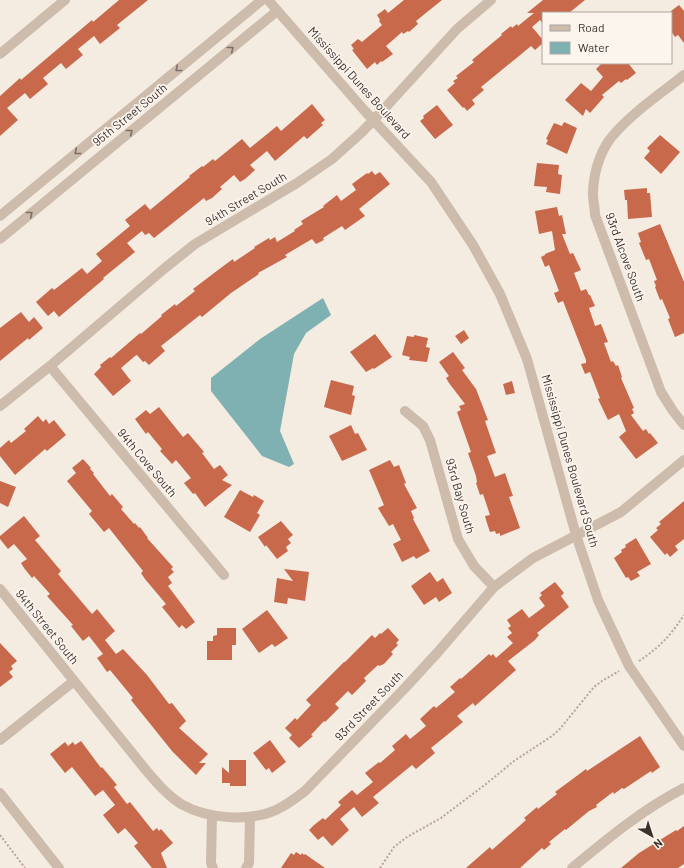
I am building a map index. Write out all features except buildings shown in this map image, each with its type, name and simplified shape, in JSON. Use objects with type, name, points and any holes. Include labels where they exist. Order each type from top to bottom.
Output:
[{"type":"street","points":[[0,54],[65,0]]},
{"type":"street","name":"95th Street South","points":[[0,216],[262,0]]},
{"type":"street","name":"Mississippi Dunes Boulevard","points":[[268,0],[373,120],[431,182]]},
{"type":"street","name":"94th Street South","points":[[0,406],[195,244],[298,183],[332,159],[373,120],[457,29],[491,0]]},
{"type":"street","name":"95th Street South","points":[[0,239],[277,11]]},
{"type":"street","name":"93rd Alcove South","points":[[684,74],[629,119],[610,140],[600,156],[593,194],[596,215],[662,392],[673,411],[684,425]]},
{"type":"street","name":"Mississippi Dunes Boulevard South","points":[[431,182],[473,245],[500,294],[528,359],[576,535],[598,600],[629,666],[684,746]]},
{"type":"street","name":"94th Cove South","points":[[50,366],[224,575]]},
{"type":"street","name":"93rd Bay South","points":[[405,411],[423,426],[430,440],[458,539],[474,566],[494,587]]},
{"type":"street","name":"93rd Street South","points":[[74,681],[169,795],[186,806],[212,815],[232,817],[250,817],[276,810],[295,799],[305,791],[405,688],[494,587],[533,558],[621,512],[684,460]]},
{"type":"street","name":"94th Street South","points":[[0,589],[74,681],[0,740]]},
{"type":"street","points":[[572,868],[620,829],[684,788]]},
{"type":"street","points":[[0,793],[59,868]]},
{"type":"street","points":[[212,815],[211,863],[213,868]]},
{"type":"street","points":[[246,868],[249,863],[250,817]]},
{"type":"path","points":[[640,660],[668,638],[684,615]]},
{"type":"path","points":[[380,868],[394,847],[400,842],[441,818],[514,761],[552,736],[559,730],[594,687],[618,672]]},
{"type":"path","points":[[0,835],[25,868]]},
{"type":"water","points":[[323,298],[331,315],[306,333],[294,354],[280,431],[294,464],[289,467],[262,456],[211,391],[211,378],[260,339]]}]
